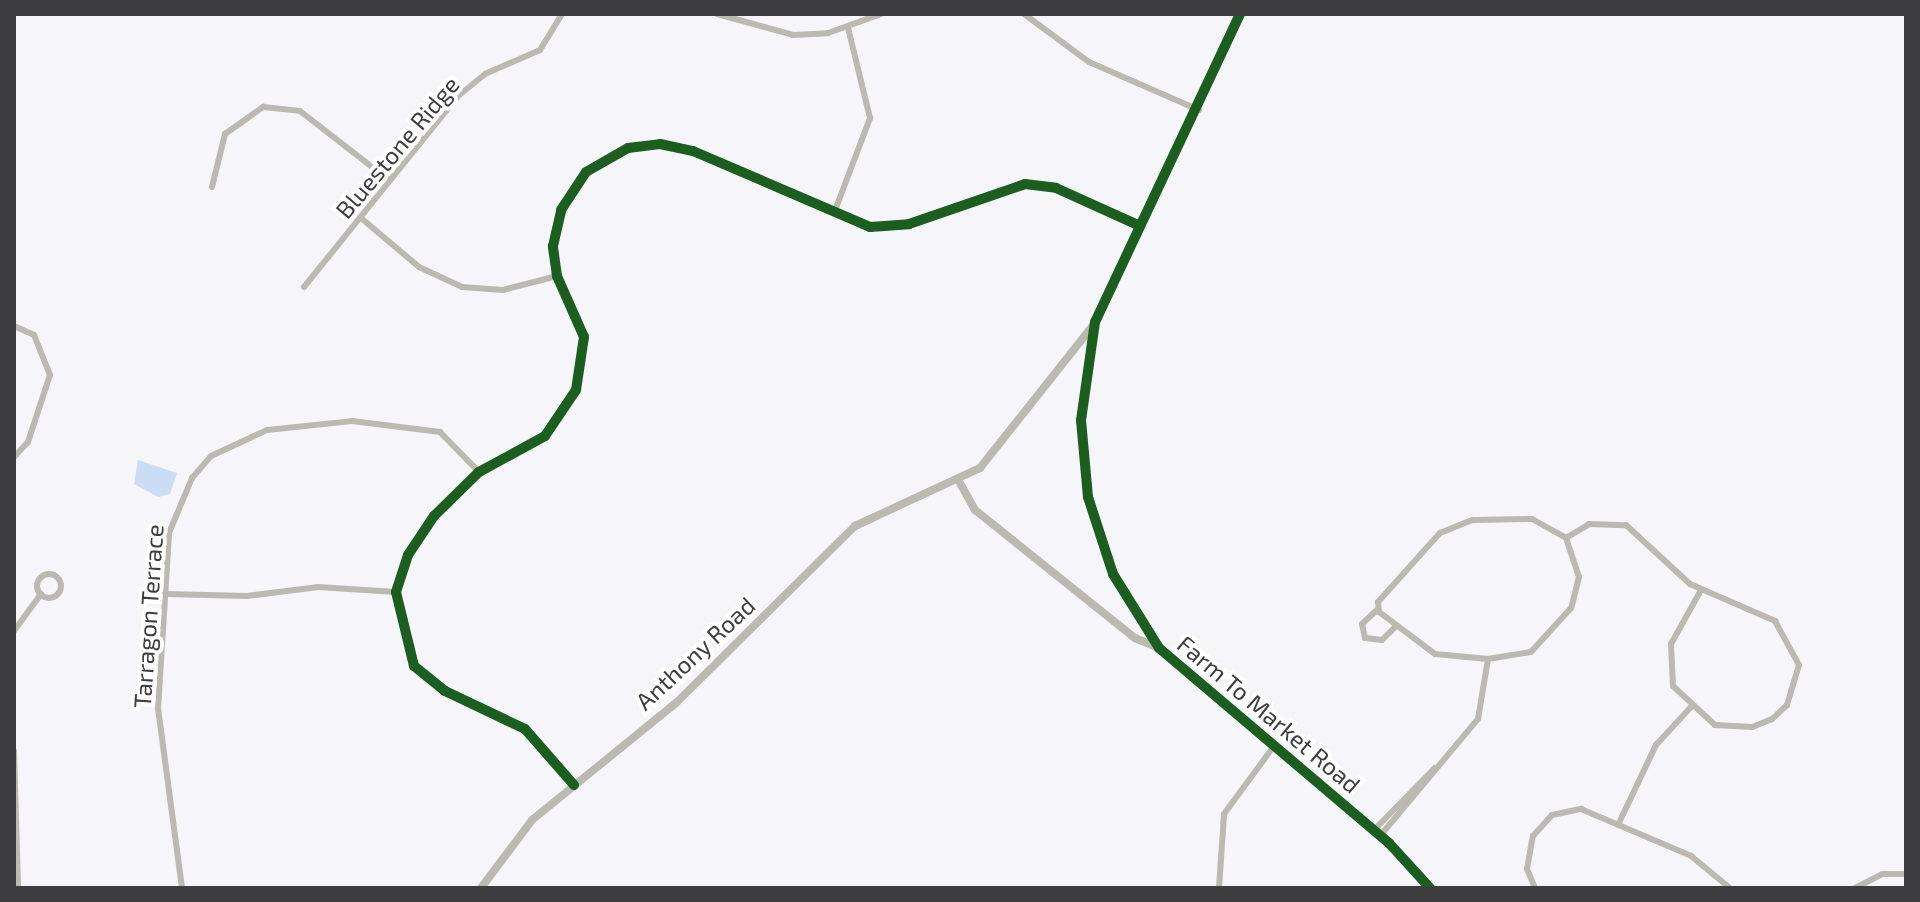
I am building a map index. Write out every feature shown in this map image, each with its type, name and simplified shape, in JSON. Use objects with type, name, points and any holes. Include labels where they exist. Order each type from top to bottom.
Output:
[{"type":"street","name":"Bluestone Ridge","points":[[304,287],[471,83],[540,50],[562,14]]},
{"type":"street","points":[[717,14],[793,35],[848,28],[881,14]]},
{"type":"street","points":[[1024,14],[1089,62],[1199,110]]},
{"type":"street","name":"Farm To Market Road","points":[[1240,14],[1199,110],[1095,322],[1081,420],[1088,497],[1113,574],[1159,648],[1377,833],[1430,888]]},
{"type":"street","points":[[834,213],[870,118],[848,28]]},
{"type":"street","points":[[212,187],[225,134],[263,107],[300,111],[389,180]]},
{"type":"street","points":[[574,785],[525,729],[445,691],[414,666],[396,592],[423,531],[479,472],[545,436],[576,390],[584,337],[557,276],[555,229],[570,191],[599,161],[628,148],[693,151],[834,213],[895,228],[1025,184],[1056,188],[1140,226]]},
{"type":"street","points":[[361,218],[419,267],[462,287],[503,290],[557,276]]},
{"type":"street","name":"Anthony Road","points":[[481,888],[513,839],[676,703],[855,526],[898,502],[960,483],[980,468],[1095,322]]},
{"type":"street","points":[[14,326],[34,335],[50,375],[28,442],[14,457]]},
{"type":"street","name":"Tarragon Terrace","points":[[182,888],[180,835],[157,739],[166,594],[174,511],[211,456],[243,438],[285,426],[352,421],[423,426],[455,442],[479,472]]},
{"type":"street","points":[[960,483],[975,510],[1135,638],[1159,648]]},
{"type":"street","points":[[1378,609],[1395,627],[1435,654],[1488,659],[1531,652],[1571,608],[1578,565],[1566,538],[1532,519],[1461,523],[1430,541],[1378,609],[1362,624],[1365,638],[1382,640],[1395,627]]},
{"type":"street","points":[[1566,538],[1597,522],[1626,525],[1701,590],[1775,621],[1799,665],[1787,705],[1752,727],[1715,725],[1691,707],[1673,686],[1669,656],[1701,590]]},
{"type":"street","points":[[166,594],[247,596],[318,587],[396,592]]},
{"type":"street","points":[[14,631],[41,594]]},
{"type":"street","points":[[1377,833],[1478,719],[1488,659]]},
{"type":"street","points":[[1618,825],[1656,745],[1691,707]]},
{"type":"street","points":[[1219,888],[1224,814],[1274,746]]},
{"type":"street","points":[[14,751],[18,888]]},
{"type":"street","points":[[1535,888],[1528,853],[1552,815],[1581,809],[1691,856],[1730,888]]},
{"type":"street","points":[[1855,888],[1882,874],[1906,874]]},
{"type":"water","points":[[138,460],[177,473],[170,494],[158,497],[134,484]]},
{"type":"cycle path","points":[[1240,14],[1095,322],[1081,420],[1088,497],[1113,574],[1159,648],[1389,843],[1430,888]]},
{"type":"cycle path","points":[[574,785],[525,729],[445,691],[414,666],[396,592],[408,555],[434,516],[479,472],[545,436],[576,390],[584,337],[557,276],[553,246],[561,210],[586,172],[628,148],[660,144],[693,151],[870,227],[909,224],[1025,184],[1056,188],[1140,226]]}]
